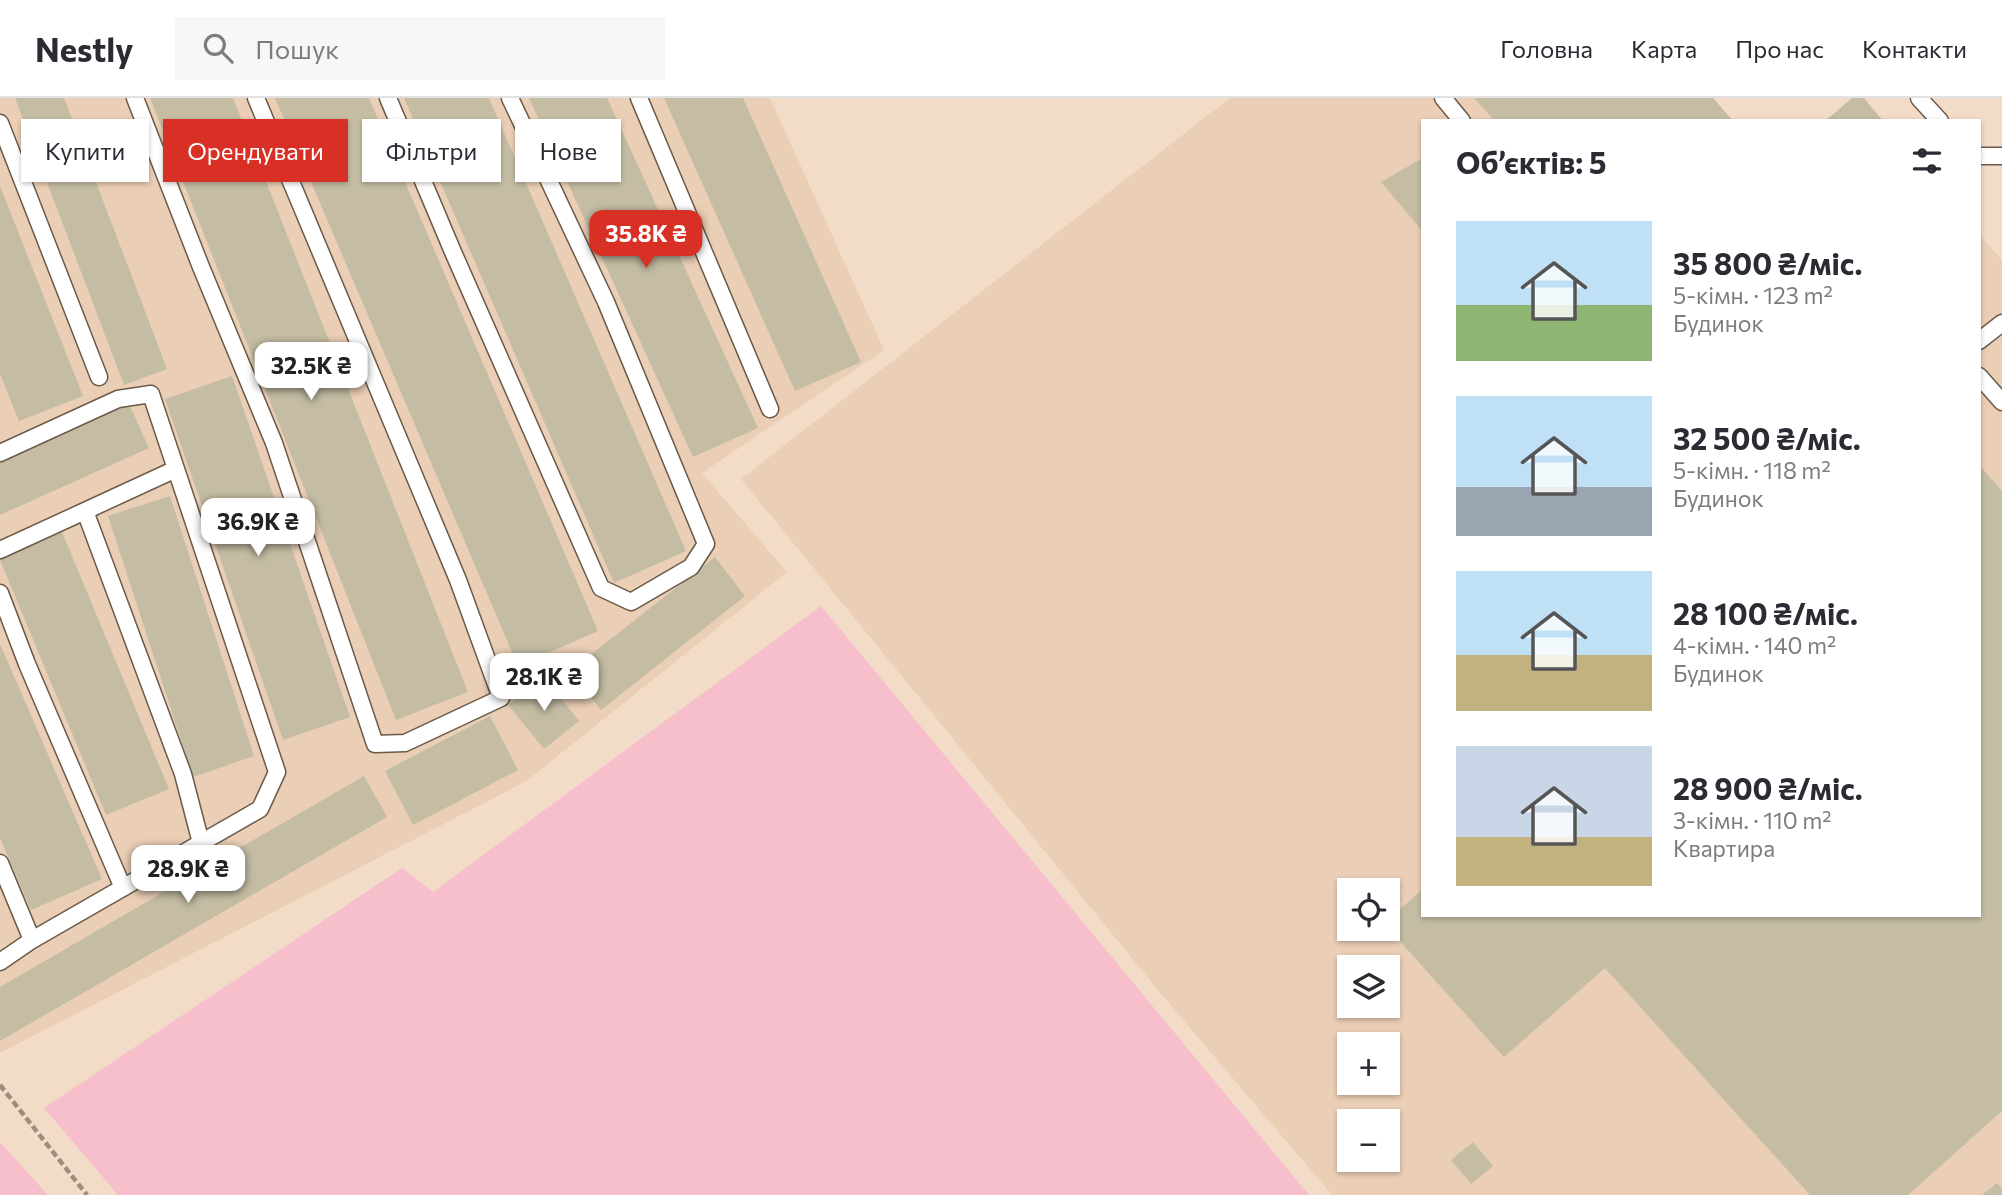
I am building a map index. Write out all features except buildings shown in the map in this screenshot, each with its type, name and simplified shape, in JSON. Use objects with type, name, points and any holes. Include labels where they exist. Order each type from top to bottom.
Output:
[{"type":"lane","points":[[135,98],[274,443],[375,744],[405,743],[501,698],[458,580],[257,98]]},
{"type":"lane","points":[[388,98],[601,588],[631,602],[691,567],[706,544],[606,302],[510,98]]},
{"type":"lane","points":[[639,98],[770,409]]},
{"type":"lane","points":[[1443,98],[1460,119]]},
{"type":"lane","points":[[1919,98],[1938,119]]},
{"type":"lane","points":[[0,123],[99,377]]},
{"type":"lane","points":[[1981,156],[2002,156]]},
{"type":"lane","points":[[1981,339],[2002,323]]},
{"type":"lane","points":[[1981,378],[2002,402]]},
{"type":"lane","points":[[0,453],[118,399],[151,394],[277,772],[260,809],[32,940],[0,962]]},
{"type":"lane","points":[[0,550],[176,469]]},
{"type":"lane","points":[[85,511],[183,774],[201,843]]},
{"type":"lane","points":[[0,593],[27,664],[122,888]]},
{"type":"lane","points":[[0,863],[32,940]]},
{"type":"path","points":[[0,1085],[87,1195]]},
{"type":"shaded area","points":[[0,98],[770,98],[884,350],[702,473],[787,572],[525,782],[0,1053]]},
{"type":"shaded area","points":[[1230,98],[1713,98],[1731,119],[1421,119],[1421,917],[1981,917],[1981,236],[2002,260],[2002,1195],[1332,1195],[1162,995],[741,479]]},
{"type":"shaded area","points":[[821,606],[1309,1195],[118,1195],[44,1108],[402,868],[433,892]]},
{"type":"shaded area","points":[[0,1142],[48,1195],[0,1195]]}]
